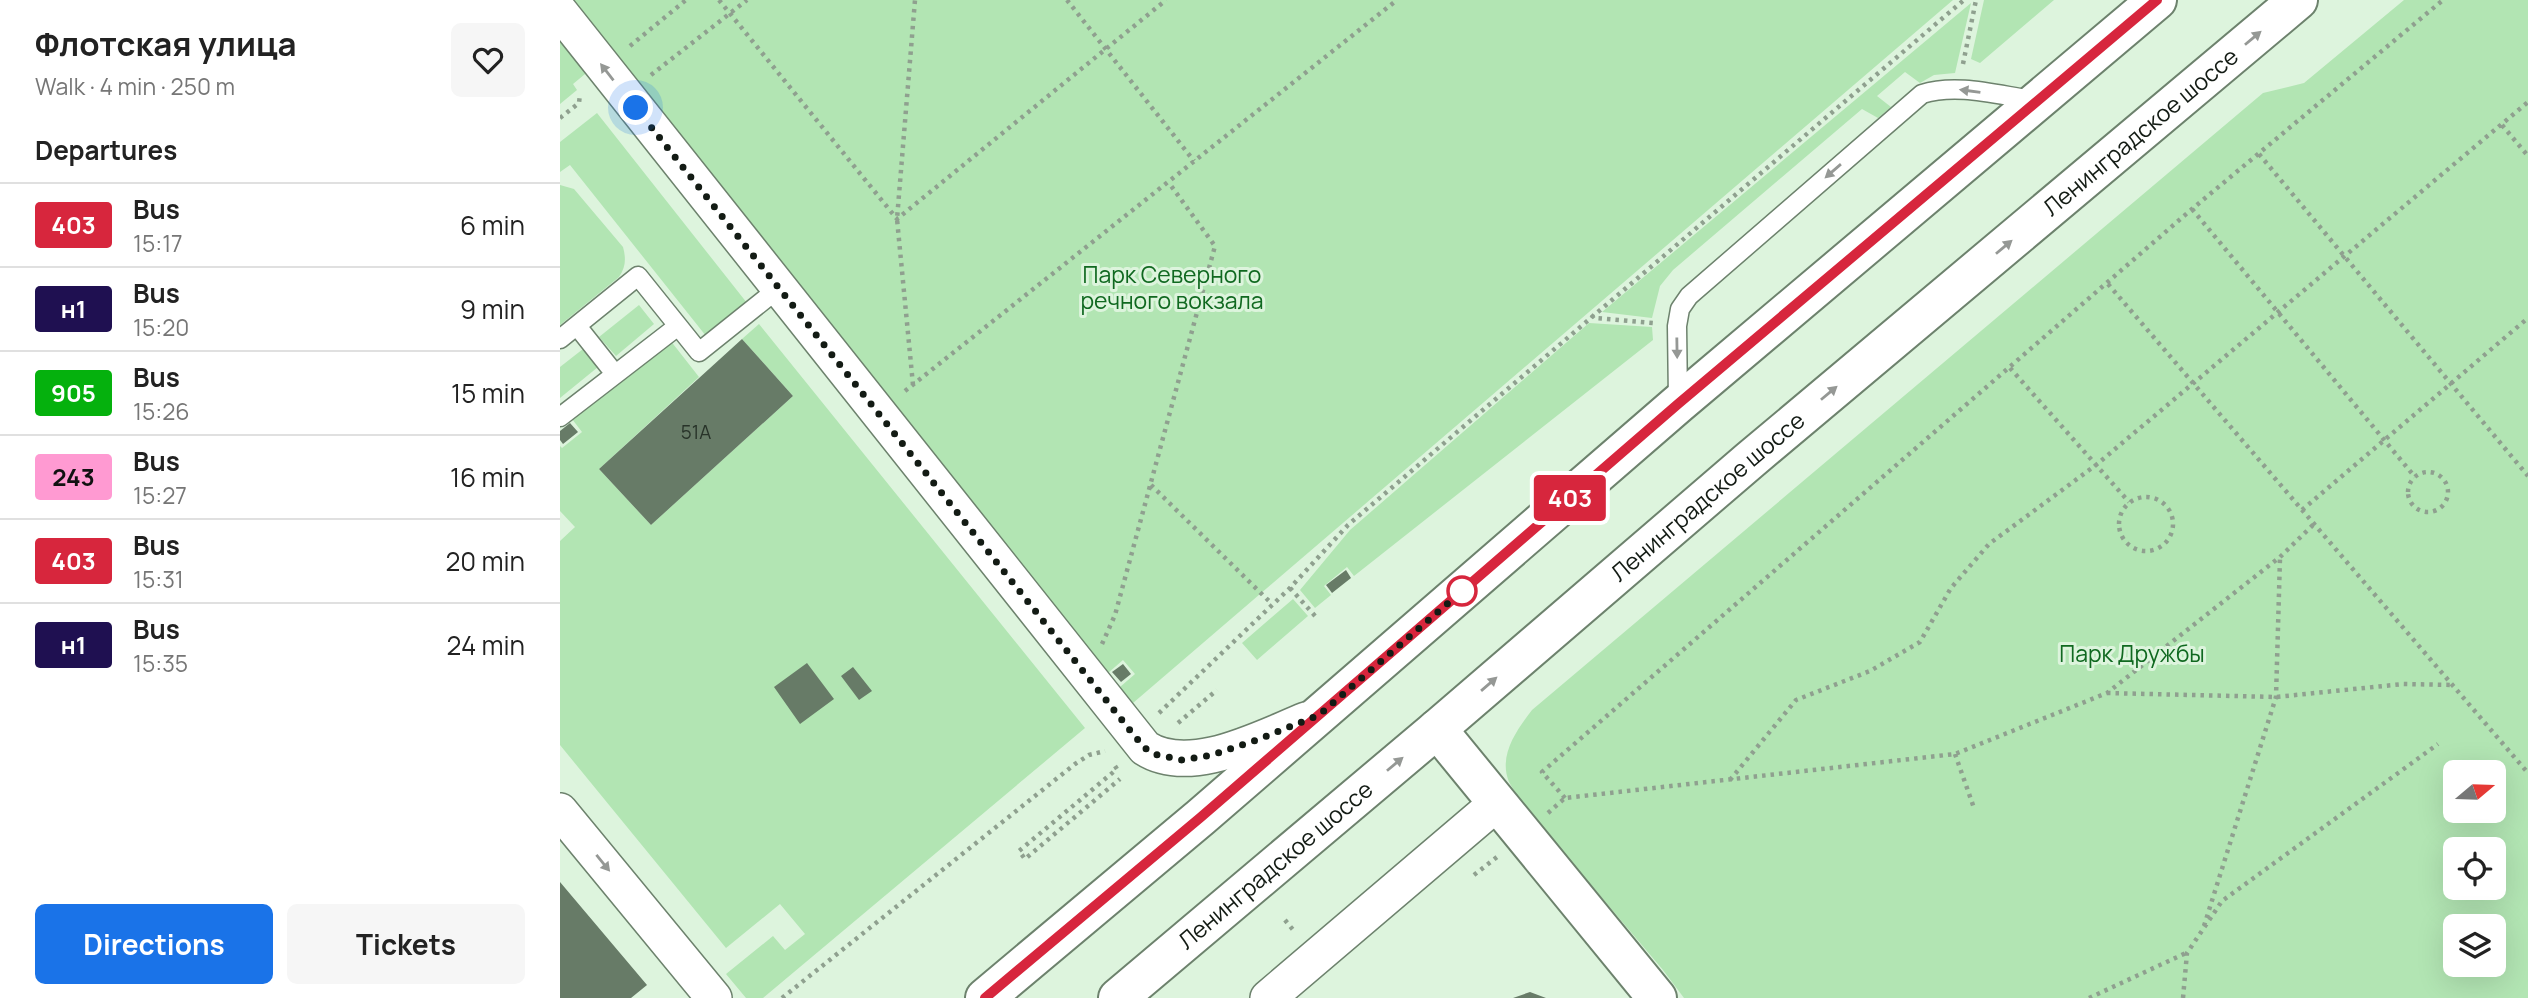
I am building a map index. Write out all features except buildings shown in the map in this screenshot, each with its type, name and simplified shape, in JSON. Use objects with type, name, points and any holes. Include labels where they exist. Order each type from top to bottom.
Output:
[{"type":"main road","points":[[985,998],[1319,715],[1678,404],[2157,0]]},
{"type":"main road","name":"Ленинградское шоссе","points":[[1118,998],[1750,460],[2298,0]]},
{"type":"main road","points":[[1437,729],[1657,998]]},
{"type":"street","points":[[560,12],[1145,748],[1164,758],[1182,760],[1212,755],[1319,715]]},
{"type":"street","points":[[1268,998],[1497,803]]},
{"type":"street","points":[[560,810],[714,998]]},
{"type":"lane","points":[[1678,404],[1677,326],[1679,309],[1689,296],[1922,94],[1936,90],[1958,90],[2038,101]]},
{"type":"lane","points":[[560,339],[638,276],[699,352],[779,288]]},
{"type":"lane","points":[[577,326],[615,374]]},
{"type":"lane","points":[[561,415],[678,326]]},
{"type":"path","points":[[620,54],[686,0]]},
{"type":"path","points":[[719,0],[897,219]]},
{"type":"path","points":[[644,81],[747,0]]},
{"type":"path","points":[[913,385],[897,219],[915,0]]},
{"type":"path","points":[[1067,0],[1194,161]]},
{"type":"path","points":[[897,219],[1166,0]]},
{"type":"path","points":[[902,394],[1398,0]]},
{"type":"path","points":[[1157,715],[1290,588],[1348,525],[1591,315],[1964,0]]},
{"type":"path","points":[[1958,90],[1976,0]]},
{"type":"path","points":[[2314,524],[2280,557],[2107,693],[1955,754],[1565,799],[1542,772],[2192,209],[2442,0]]},
{"type":"path","points":[[560,118],[579,103],[581,86]]},
{"type":"path","points":[[1730,780],[1796,700],[1870,671],[1920,642],[1951,587],[1989,544],[2096,466],[2528,102]]},
{"type":"path","points":[[2502,125],[2528,156]]},
{"type":"path","points":[[2259,154],[2528,476]]},
{"type":"path","points":[[1087,676],[1115,615],[1215,246],[1168,183]]},
{"type":"path","points":[[2192,209],[2415,477]]},
{"type":"path","points":[[2108,284],[2528,773]]},
{"type":"path","points":[[1591,315],[1595,318],[1677,326]]},
{"type":"path","points":[[2302,510],[2528,318]]},
{"type":"path","points":[[2010,368],[2129,502]]},
{"type":"path","points":[[2426,472],[2437,474],[2445,482],[2448,493],[2444,504],[2436,511],[2424,513],[2414,507],[2408,498],[2408,486],[2415,477],[2426,472]]},
{"type":"path","points":[[1151,485],[1272,604]]},
{"type":"path","points":[[2140,497],[2153,497],[2164,503],[2174,524],[2171,536],[2163,546],[2152,551],[2140,551],[2129,545],[2121,536],[2119,523],[2129,502],[2140,497]]},
{"type":"path","points":[[2204,926],[2276,697],[2280,557]]},
{"type":"path","points":[[1290,588],[1316,617]]},
{"type":"path","points":[[2107,693],[2276,697],[2403,684],[2455,685]]},
{"type":"path","points":[[1176,724],[1217,690]]},
{"type":"path","points":[[2183,998],[2187,953],[2222,901],[2438,744]]},
{"type":"path","points":[[782,998],[1075,764],[1089,755],[1105,751],[1117,769],[1019,851],[1025,859],[1120,779]]},
{"type":"path","points":[[1955,754],[1975,808]]},
{"type":"path","points":[[1474,875],[1501,854]]},
{"type":"path","points":[[2089,998],[2187,953]]},
{"type":"green space","name":"Парк Северного речного вокзала","points":[[560,0],[1953,0],[1133,703],[1120,687],[1135,674],[1123,660],[1108,673],[608,55],[573,84],[577,90],[560,104]]},
{"type":"green space","points":[[1984,0],[2054,0],[1980,63],[1971,59]]},
{"type":"green space","name":"Парк Дружбы","points":[[2404,0],[2528,0],[2528,998],[1684,998],[1524,806],[1509,782],[1506,772],[1507,753],[1521,726],[1532,710],[2263,93],[2304,83]]},
{"type":"green space","points":[[1971,3],[1955,73],[1934,75],[1920,83],[1905,72],[1877,96],[1891,107],[1878,118],[1862,109],[1673,270],[1660,286],[1652,318],[1602,312]]},
{"type":"green space","points":[[597,113],[747,303],[706,336],[570,165],[560,172],[560,142]]},
{"type":"green space","points":[[560,185],[574,189],[623,247],[625,259],[619,277],[560,325]]},
{"type":"green space","points":[[639,305],[654,324],[616,356],[599,337]]},
{"type":"green space","points":[[1589,323],[1652,327],[1653,340],[1354,576],[1347,567],[1324,586],[1331,595],[1315,608],[1300,590],[1350,530]]},
{"type":"green space","points":[[759,324],[1085,728],[763,998],[746,998],[726,974],[773,936],[785,950],[805,934],[780,904],[726,948],[560,745],[560,541],[575,527],[560,511],[560,446],[562,448],[582,432],[572,419],[670,340],[699,377],[599,469],[651,525],[793,396],[742,339]]},
{"type":"green space","points":[[583,349],[598,367],[560,398],[560,367]]},
{"type":"green space","points":[[1293,599],[1308,616],[1257,660],[1242,643]]},
{"type":"bus line","name":"403","points":[[985,998],[1201,817],[1678,404],[2157,0]]},
{"type":"route","points":[[636,108],[1133,734],[1154,754],[1182,760],[1212,755],[1319,715],[1462,591]]}]
